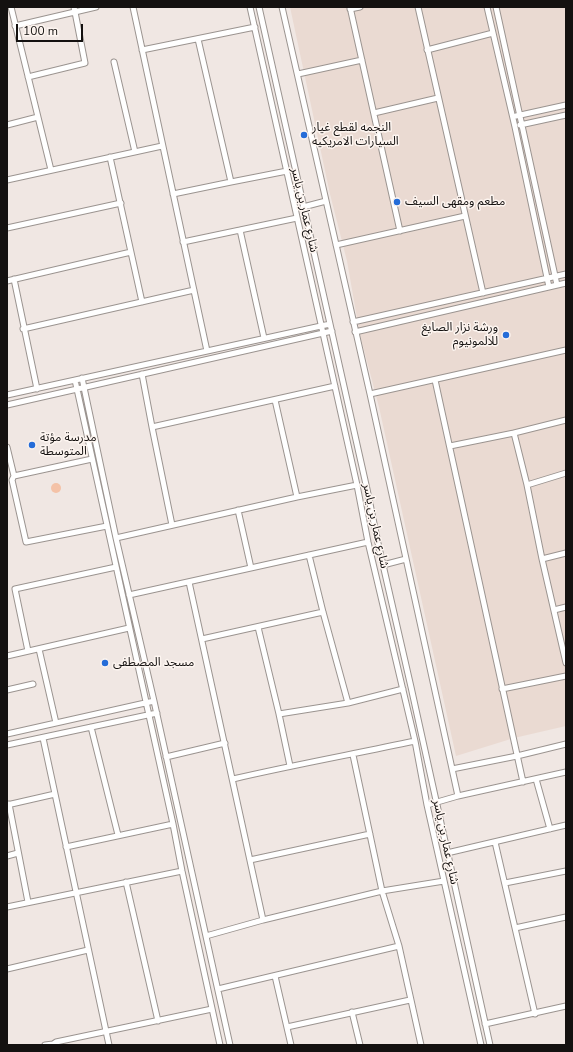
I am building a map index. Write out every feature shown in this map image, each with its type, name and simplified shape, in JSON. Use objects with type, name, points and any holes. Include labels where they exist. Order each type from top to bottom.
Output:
[{"type":"street","points":[[11,7],[51,170]]},
{"type":"street","points":[[15,26],[75,9],[96,7]]},
{"type":"street","points":[[133,7],[207,351]]},
{"type":"street","name":"شارع عمار بن ياسر","points":[[250,7],[322,326],[368,542],[415,741],[427,805],[481,1045]]},
{"type":"street","name":"شارع عمار بن ياسر","points":[[259,7],[383,565],[412,687],[436,803],[490,1045]]},
{"type":"street","points":[[282,7],[370,394],[458,796]]},
{"type":"street","points":[[360,7],[350,8],[400,231]]},
{"type":"street","points":[[418,7],[483,293]]},
{"type":"street","points":[[487,7],[515,126],[549,287]]},
{"type":"street","points":[[496,7],[557,285]]},
{"type":"street","points":[[28,77],[85,63],[75,9]]},
{"type":"street","points":[[142,50],[255,27]]},
{"type":"street","points":[[428,50],[493,33]]},
{"type":"street","points":[[198,39],[231,182]]},
{"type":"street","points":[[298,74],[362,60]]},
{"type":"street","points":[[114,62],[135,152]]},
{"type":"street","points":[[374,113],[438,98]]},
{"type":"street","points":[[513,117],[566,105]]},
{"type":"street","points":[[515,126],[566,115]]},
{"type":"street","points":[[7,125],[38,118]]},
{"type":"street","points":[[7,180],[162,146]]},
{"type":"street","points":[[110,157],[142,302]]},
{"type":"street","points":[[173,194],[287,171]]},
{"type":"street","points":[[303,207],[326,202]]},
{"type":"street","points":[[7,228],[121,203]]},
{"type":"street","points":[[336,245],[465,216]]},
{"type":"street","points":[[183,242],[297,218]]},
{"type":"street","points":[[240,230],[264,338]]},
{"type":"street","points":[[7,281],[131,252]]},
{"type":"street","points":[[353,322],[566,274]]},
{"type":"street","points":[[14,279],[37,389]]},
{"type":"street","points":[[355,332],[566,283]]},
{"type":"street","points":[[24,329],[194,290]]},
{"type":"street","points":[[7,395],[330,324]]},
{"type":"street","points":[[7,406],[332,331]]},
{"type":"street","points":[[370,394],[566,350]]},
{"type":"street","points":[[142,374],[172,525]]},
{"type":"street","points":[[82,378],[116,538],[157,713],[230,1045]]},
{"type":"street","points":[[75,380],[220,1045]]},
{"type":"street","points":[[435,380],[523,782]]},
{"type":"street","points":[[152,427],[335,386]]},
{"type":"street","points":[[275,400],[297,497]]},
{"type":"street","points":[[450,446],[514,433],[566,420]]},
{"type":"street","points":[[514,433],[527,485],[566,663]]},
{"type":"street","points":[[7,447],[14,476],[12,480],[26,542],[107,526]]},
{"type":"street","points":[[14,476],[92,459]]},
{"type":"street","points":[[527,485],[566,474]]},
{"type":"street","points":[[116,538],[357,485]]},
{"type":"street","points":[[238,510],[251,568]]},
{"type":"street","points":[[129,595],[368,542]]},
{"type":"street","points":[[542,559],[566,553]]},
{"type":"street","points":[[309,556],[348,703]]},
{"type":"street","points":[[383,565],[406,559]]},
{"type":"street","points":[[28,651],[15,589],[116,567]]},
{"type":"street","points":[[189,582],[263,920]]},
{"type":"street","points":[[554,610],[566,607]]},
{"type":"street","points":[[202,639],[323,612]]},
{"type":"street","points":[[258,627],[290,766]]},
{"type":"street","points":[[7,656],[129,628]]},
{"type":"street","points":[[39,649],[56,723]]},
{"type":"street","points":[[502,689],[566,676]]},
{"type":"street","points":[[7,690],[33,684]]},
{"type":"street","points":[[279,714],[348,703],[403,689]]},
{"type":"street","points":[[7,734],[154,701]]},
{"type":"street","points":[[7,745],[157,713]]},
{"type":"street","points":[[91,727],[118,835]]},
{"type":"street","points":[[43,738],[109,1045]]},
{"type":"street","points":[[233,779],[415,741]]},
{"type":"street","points":[[166,757],[225,743]]},
{"type":"street","points":[[452,769],[517,756],[566,744]]},
{"type":"street","points":[[353,755],[382,891],[399,946],[421,1045]]},
{"type":"street","points":[[427,805],[458,796],[566,772]]},
{"type":"street","points":[[536,779],[550,829]]},
{"type":"street","points":[[28,902],[8,804],[55,794]]},
{"type":"street","points":[[66,847],[173,824]]},
{"type":"street","points":[[447,853],[566,825]]},
{"type":"street","points":[[250,860],[370,834]]},
{"type":"street","points":[[495,842],[535,1014]]},
{"type":"street","points":[[7,856],[18,854]]},
{"type":"street","points":[[7,906],[182,871]]},
{"type":"street","points":[[505,883],[566,871]]},
{"type":"street","points":[[206,936],[263,920],[382,891],[444,881]]},
{"type":"street","points":[[126,882],[158,1021]]},
{"type":"street","points":[[515,928],[566,916]]},
{"type":"street","points":[[218,989],[399,946]]},
{"type":"street","points":[[7,968],[88,950]]},
{"type":"street","points":[[274,976],[291,1045]]},
{"type":"street","points":[[287,1027],[410,1000]]},
{"type":"street","points":[[485,1024],[566,1006]]},
{"type":"street","points":[[45,1045],[212,1009]]},
{"type":"street","points":[[352,1012],[360,1045]]},
{"type":"shaded area","points":[[290,7],[566,7],[566,726],[514,738],[456,756],[379,407],[360,335],[347,261],[330,194]]},
{"type":"shaded area","points":[[56,483],[61,488],[56,493],[51,488]]},
{"type":"place","name":"النجمه لقطع غيار السيارات الامريكيه","points":[[304,135]]},
{"type":"place","name":"مطعم ومقهى السيف","points":[[397,202]]},
{"type":"place","name":"ورشة نزار الصايغ للالمونيوم","points":[[506,335]]},
{"type":"place","name":"مدرسة مؤتة المتوسطة","points":[[32,445]]},
{"type":"place","name":"مسجد المصطفى","points":[[105,663]]}]
